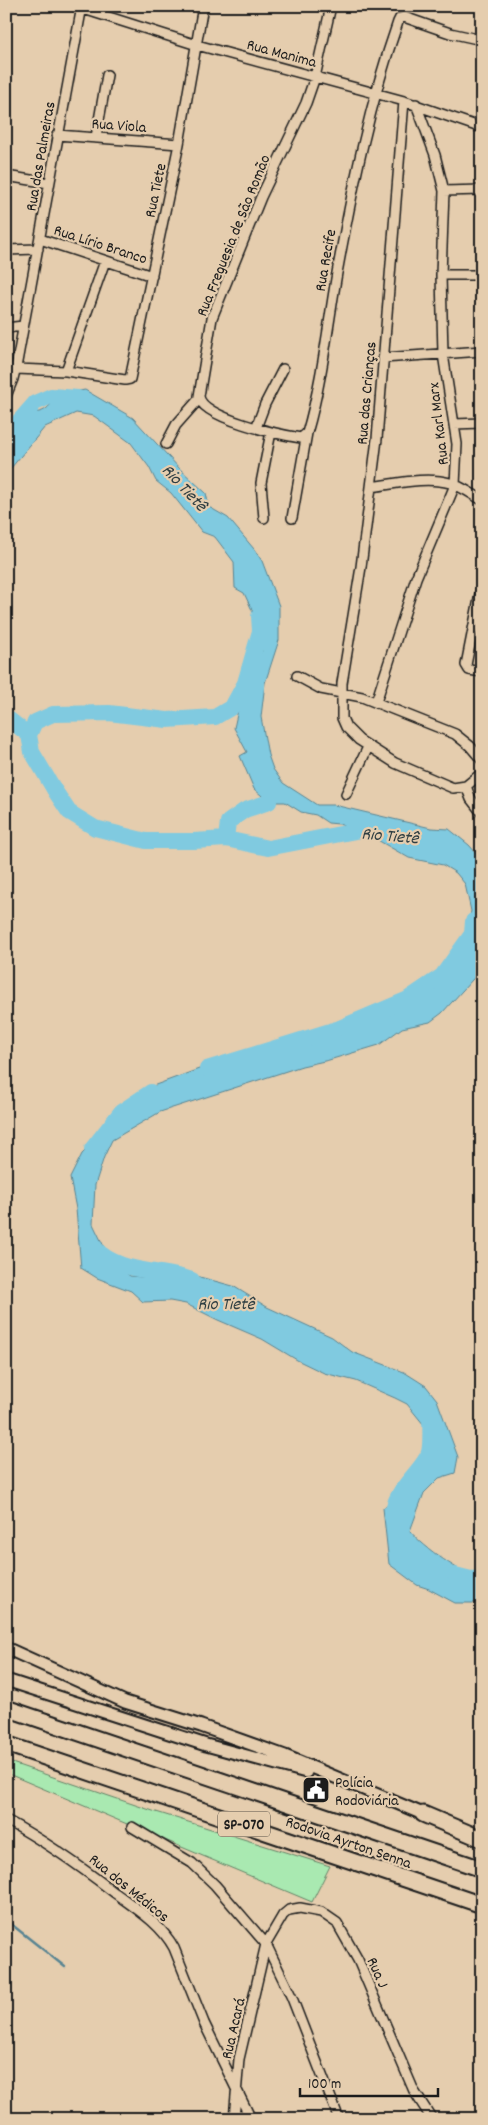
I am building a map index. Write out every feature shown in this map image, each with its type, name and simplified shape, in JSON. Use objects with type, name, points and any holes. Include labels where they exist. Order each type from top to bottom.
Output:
[{"type":"highway","name":"Rodovia Ayrton Senna","points":[[6,1708],[482,1869]]},
{"type":"highway","name":"Rodovia Ayrton Senna","points":[[6,1744],[482,1905]]},
{"type":"highway","points":[[423,1814],[482,1838]]},
{"type":"street","name":"Rua Tiete","points":[[66,371],[125,380],[130,379],[179,144],[203,6]]},
{"type":"street","name":"Rua Freguesia de São Romão","points":[[199,399],[215,311],[261,197],[299,120],[315,77],[330,6]]},
{"type":"street","name":"Rua Manima","points":[[79,7],[197,45],[416,104],[482,128]]},
{"type":"street","name":"Rua das Palmeiras","points":[[6,396],[16,369],[79,7]]},
{"type":"street","name":"Rua Recife","points":[[292,518],[305,435],[326,340],[353,185],[374,92],[398,22],[402,17],[450,33],[482,40]]},
{"type":"street","points":[[96,137],[107,74]]},
{"type":"street","name":"Rua das Crianças","points":[[404,101],[371,487],[342,689],[343,722],[368,747],[396,763],[450,787],[466,786]]},
{"type":"street","name":"Rua Karl Marx","points":[[376,702],[416,578],[455,485],[458,458],[443,354],[441,275],[444,192],[434,155],[416,104]]},
{"type":"street","name":"Rua Viola","points":[[57,135],[179,144]]},
{"type":"street","points":[[6,176],[49,183]]},
{"type":"street","points":[[444,192],[482,190]]},
{"type":"street","name":"Rua Lírio Branco","points":[[40,239],[152,276]]},
{"type":"street","name":"Rua Lírio Branco","points":[[6,250],[38,249]]},
{"type":"street","points":[[16,369],[66,371],[105,262]]},
{"type":"street","points":[[441,275],[482,275]]},
{"type":"street","points":[[6,328],[23,326]]},
{"type":"street","points":[[383,358],[482,351]]},
{"type":"street","points":[[256,428],[283,369]]},
{"type":"street","points":[[166,444],[176,425],[199,399],[201,403],[222,416],[256,428],[271,432],[305,435]]},
{"type":"street","points":[[454,424],[482,423]]},
{"type":"street","points":[[264,518],[261,483],[271,432]]},
{"type":"street","points":[[371,487],[430,481],[455,485],[482,500]]},
{"type":"street","points":[[482,584],[466,663],[468,669],[482,672]]},
{"type":"street","points":[[297,676],[321,690],[342,689],[454,734],[470,746],[482,760]]},
{"type":"street","points":[[346,794],[368,747]]},
{"type":"street","points":[[482,773],[466,786],[471,799],[482,813]]},
{"type":"street","points":[[6,1648],[125,1702],[266,1750],[423,1814]]},
{"type":"street","points":[[6,1672],[19,1684]]},
{"type":"street","points":[[6,1680],[206,1745],[346,1782]]},
{"type":"street","name":"Rua dos Médicos","points":[[6,1820],[64,1854],[132,1905],[168,1937],[204,2023],[251,2119]]},
{"type":"street","points":[[132,1827],[192,1863],[215,1884],[266,1944],[292,1998],[339,2119]]},
{"type":"street","name":"Rua J","points":[[266,1944],[283,1915],[289,1910],[300,1908],[321,1912],[330,1916],[337,1924],[358,1960],[414,2091],[432,2119]]},
{"type":"street","name":"Rua Acará","points":[[234,2119],[239,2059],[266,1944]]},
{"type":"street","points":[[6,2111],[7,2119]]},
{"type":"green space","points":[[6,1761],[153,1811],[330,1866],[312,1902],[6,1773]]},
{"type":"water","name":"Rio Tietê","points":[[85,390],[133,418],[180,469],[206,493],[209,507],[228,518],[262,561],[279,606],[279,640],[265,683],[261,717],[268,755],[273,769],[283,783],[317,805],[334,805],[431,828],[449,829],[477,854],[482,867],[482,969],[442,1013],[430,1022],[402,1028],[379,1045],[302,1066],[160,1112],[112,1140],[95,1185],[93,1224],[112,1263],[130,1276],[154,1278],[185,1273],[233,1286],[267,1307],[332,1337],[352,1352],[404,1372],[426,1386],[437,1400],[458,1457],[455,1473],[439,1478],[424,1493],[410,1531],[424,1545],[443,1559],[482,1581],[482,1603],[455,1603],[429,1589],[417,1585],[389,1564],[383,1508],[405,1490],[425,1466],[432,1435],[407,1404],[356,1381],[324,1373],[297,1360],[262,1339],[186,1304],[170,1301],[143,1302],[131,1291],[97,1278],[81,1268],[76,1209],[70,1178],[82,1154],[150,1087],[218,1062],[239,1064],[277,1049],[330,1038],[427,993],[446,982],[459,964],[466,950],[467,930],[471,911],[465,884],[456,873],[443,865],[409,858],[374,838],[339,824],[328,823],[316,815],[301,812],[285,802],[269,802],[254,789],[240,756],[247,752],[234,728],[242,692],[262,651],[252,610],[244,593],[235,588],[234,562],[215,537],[202,532],[171,493],[156,481],[149,467],[131,443],[94,416],[76,413],[45,427],[6,474],[6,425],[21,412],[33,413],[46,409],[50,406],[56,395]]},
{"type":"waterway","name":"Rio Tietê","points":[[6,436],[35,403],[51,396],[78,398]]},
{"type":"waterway","name":"Rio Tietê","points":[[259,616],[260,631],[245,683],[232,707],[215,717],[167,720],[109,713],[53,714],[35,722],[29,735],[32,752],[69,812],[95,828],[146,841],[226,839],[268,848],[366,829],[377,831]]},
{"type":"waterway","points":[[6,717],[29,735]]},
{"type":"waterway","points":[[226,839],[228,822],[245,810],[269,802]]},
{"type":"waterway","name":"Rio Tietê","points":[[207,1069],[337,1029],[408,999],[442,976],[472,934],[473,921]]},
{"type":"waterway","name":"Rio Tietê","points":[[92,1149],[121,1112],[151,1092]]},
{"type":"waterway","name":"Rio Tietê","points":[[94,1247],[104,1256],[115,1262],[140,1270],[192,1280]]},
{"type":"waterway","name":"Rio Tietê","points":[[392,1517],[401,1492],[429,1454],[430,1414],[428,1411]]},
{"type":"waterway","name":"Rio Tietê","points":[[455,1575],[471,1579],[482,1578]]},
{"type":"waterway","points":[[6,1920],[65,1967]]},
{"type":"place","name":"Polícia Rodoviária","points":[[316,1790]]}]
